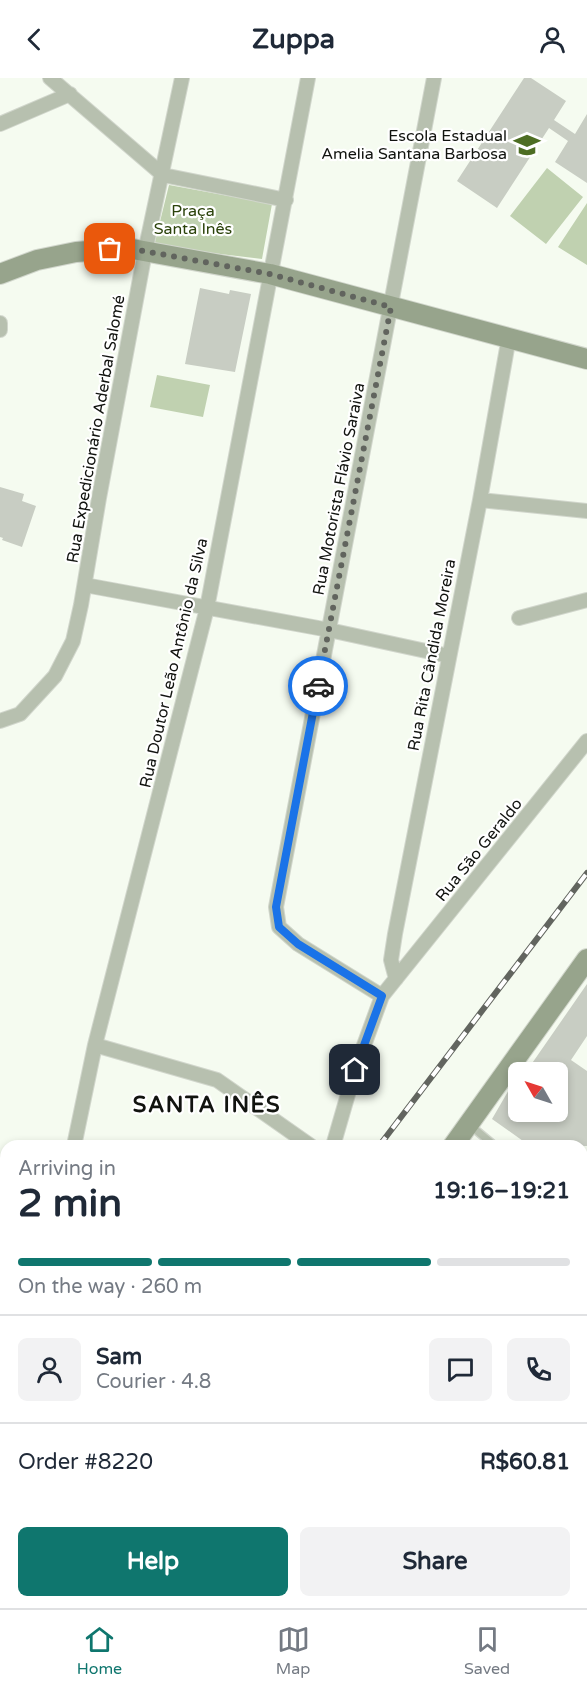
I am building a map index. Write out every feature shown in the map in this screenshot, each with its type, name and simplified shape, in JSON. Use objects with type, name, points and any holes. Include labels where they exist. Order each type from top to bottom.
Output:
[{"type":"street","points":[[50,78],[163,175],[286,200]]},
{"type":"street","name":"Rua Expedicionário Aderbal Salomé","points":[[0,721],[20,714],[55,676],[73,641],[145,252],[182,78]]},
{"type":"street","name":"Rua Doutor Leão Antônio da Silva","points":[[75,1140],[95,1045],[207,608],[308,78]]},
{"type":"street","name":"Rua Motorista Flávio Saraiva","points":[[382,996],[298,944],[279,927],[276,907],[434,78]]},
{"type":"street","points":[[0,124],[70,94]]},
{"type":"street","points":[[0,274],[37,260],[75,252],[127,248],[270,274],[587,359]]},
{"type":"street","points":[[0,323],[0,330]]},
{"type":"street","name":"Rua Rita Cândida Moreira","points":[[396,979],[391,960],[480,500],[509,337]]},
{"type":"street","points":[[480,500],[587,511]]},
{"type":"street","points":[[85,585],[328,630],[449,656]]},
{"type":"street","points":[[519,618],[587,600]]},
{"type":"street","name":"Rua São Geraldo","points":[[335,1140],[355,1070],[382,996],[587,741]]},
{"type":"street","points":[[457,1140],[582,970]]},
{"type":"street","points":[[95,1045],[217,1080],[303,1140]]},
{"type":"lane","points":[[469,1124],[488,1140]]},
{"type":"green space","points":[[547,168],[583,197],[546,244],[510,216]]},
{"type":"green space","name":"Praça Santa Inês","points":[[169,185],[272,204],[262,259],[154,246]]},
{"type":"green space","points":[[587,203],[587,265],[558,247]]},
{"type":"green space","points":[[157,375],[210,385],[203,417],[150,407]]},
{"type":"building","name":"Escola Estadual Amelia Santana Barbosa","points":[[524,78],[531,78],[566,101],[554,120],[575,134],[587,114],[587,183],[555,162],[568,141],[549,128],[497,208],[457,181]]},
{"type":"building","points":[[200,288],[229,294],[230,290],[251,294],[235,372],[185,364]]},
{"type":"building","points":[[0,487],[24,494],[22,501],[36,506],[22,547],[2,540],[3,538],[0,537]]},
{"type":"building","points":[[587,984],[587,1036],[571,1060],[587,1071],[587,1140],[522,1140],[492,1119],[508,1091],[508,1122],[568,1122],[568,1062],[533,1062]]},
{"type":"railway","points":[[384,1140],[587,873]]},
{"type":"way so far","points":[[110,249],[127,248],[270,274],[391,307],[318,686]]},
{"type":"place","name":"Escola Estadual Amelia Santana Barbosa","points":[[527,145]]},
{"type":"district","name":"SANTA INÊS","points":[[207,1105]]},
{"type":"route","points":[[318,686],[276,907],[279,927],[298,944],[382,996],[355,1070]]}]
